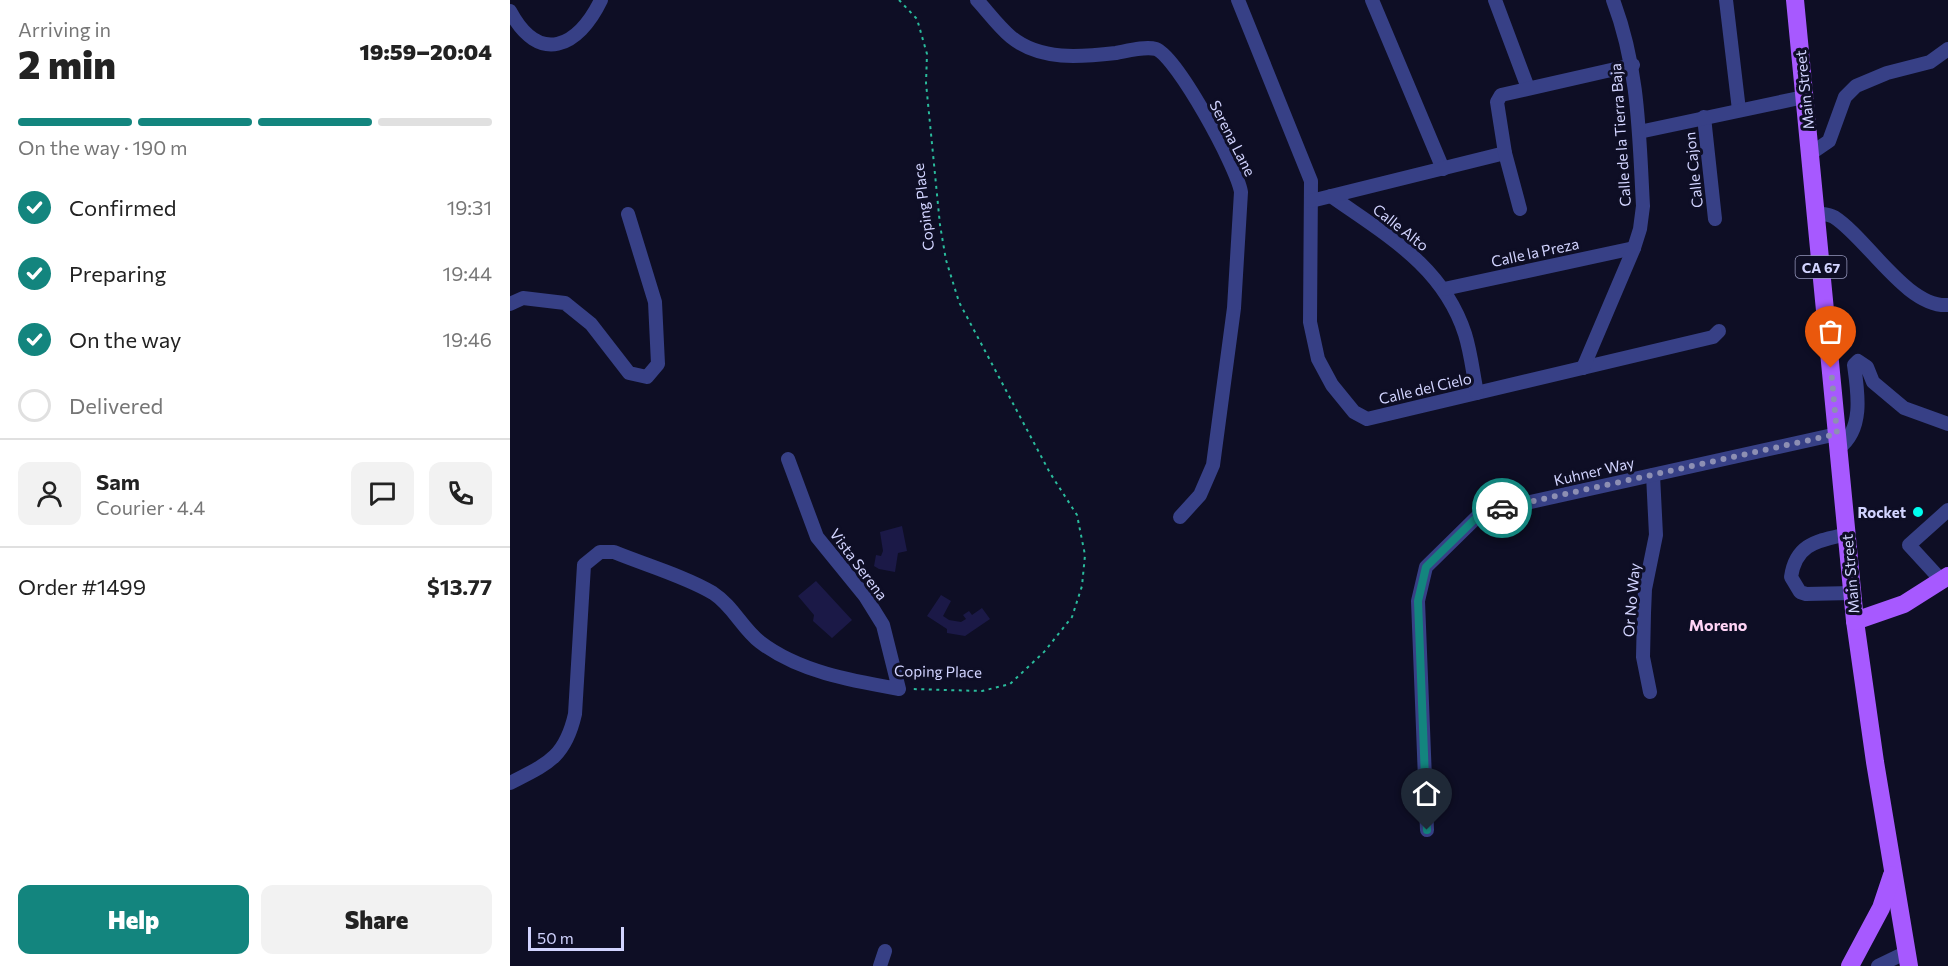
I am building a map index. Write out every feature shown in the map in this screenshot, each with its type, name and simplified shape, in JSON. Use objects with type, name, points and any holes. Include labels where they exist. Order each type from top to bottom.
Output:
[{"type":"main road","name":"Main Street","points":[[1795,0],[1855,621],[1908,959]]},
{"type":"main road","points":[[1855,621],[1904,604],[1945,578]]},
{"type":"main road","points":[[1850,966],[1881,908],[1893,870]]},
{"type":"street","points":[[510,11],[518,25],[542,43],[565,43],[583,31],[601,0]]},
{"type":"street","name":"Serena Lane","points":[[977,0],[1012,38],[1051,56],[1089,56],[1153,48],[1166,54],[1208,120],[1239,179],[1241,192],[1234,308],[1213,465],[1200,495],[1180,517]]},
{"type":"street","name":"Calle del Cielo","points":[[1238,0],[1311,181],[1310,322],[1318,359],[1332,385],[1354,412],[1367,419],[1713,337],[1719,331]]},
{"type":"street","points":[[1372,0],[1443,169]]},
{"type":"street","points":[[1495,0],[1528,88]]},
{"type":"street","name":"Calle de la Tierra Baja","points":[[1583,368],[1634,248],[1640,229],[1642,206],[1633,65],[1627,37],[1613,0]]},
{"type":"street","points":[[1726,0],[1739,110]]},
{"type":"street","points":[[1810,154],[1829,141],[1845,97],[1856,86],[1887,73],[1930,62],[1948,49]]},
{"type":"street","points":[[1520,210],[1505,153],[1497,102],[1501,95],[1633,65]]},
{"type":"street","points":[[1639,132],[1804,97]]},
{"type":"street","name":"Calle Cajon","points":[[1704,117],[1715,219]]},
{"type":"street","points":[[1311,201],[1505,153]]},
{"type":"street","name":"Calle Alto","points":[[1331,196],[1413,255],[1444,289],[1465,334],[1477,393]]},
{"type":"street","points":[[1816,213],[1832,215],[1873,252],[1905,288],[1940,306],[1948,305]]},
{"type":"street","points":[[510,304],[523,298],[565,303],[591,324],[628,373],[647,377],[658,364],[655,302],[628,214]]},
{"type":"street","name":"Calle la Preza","points":[[1444,289],[1634,248]]},
{"type":"street","points":[[1838,441],[1848,441],[1857,413],[1854,365],[1858,361],[1867,367],[1873,382],[1904,408],[1948,424]]},
{"type":"street","name":"Kuhner Way","points":[[1427,830],[1418,601],[1426,567],[1481,513],[1653,474],[1838,441]]},
{"type":"street","name":"Vista Serena","points":[[788,459],[816,537],[865,596],[883,624],[899,689]]},
{"type":"street","name":"Or No Way","points":[[1650,692],[1643,657],[1645,589],[1656,535],[1653,474]]},
{"type":"street","points":[[1945,578],[1909,545],[1947,512]]},
{"type":"street","points":[[1847,534],[1810,543],[1793,565],[1791,577],[1800,592],[1806,594],[1852,593]]},
{"type":"street","name":"Coping Place","points":[[510,783],[549,763],[570,736],[575,714],[584,565],[600,552],[614,552],[710,591],[725,602],[760,642],[795,662],[848,681],[899,689]]},
{"type":"street","points":[[880,966],[885,951]]},
{"type":"street","points":[[1878,966],[1908,959]]},
{"type":"path","name":"Coping Place","points":[[899,0],[918,19],[927,54],[926,83],[940,225],[946,260],[959,302],[1050,472],[1077,514],[1086,555],[1082,586],[1072,617],[1044,652],[1010,684],[982,690],[899,689]]},
{"type":"building","points":[[902,526],[907,551],[898,553],[895,572],[874,566],[876,555],[881,556],[883,551],[880,532]]},
{"type":"building","points":[[816,581],[852,620],[832,638],[813,621],[814,615],[798,596]]},
{"type":"building","points":[[941,595],[951,601],[943,616],[949,620],[961,622],[966,619],[963,615],[969,611],[972,615],[982,608],[990,619],[965,636],[947,633],[947,629],[927,616]]},
{"type":"way so far","points":[[1502,508],[1837,434],[1831,368]]},
{"type":"place","name":"Rocket","points":[[1918,512]]},
{"type":"district","name":"Moreno","points":[[1718,624]]},
{"type":"route","points":[[1427,830],[1418,601],[1426,567],[1481,513],[1502,508]]}]
